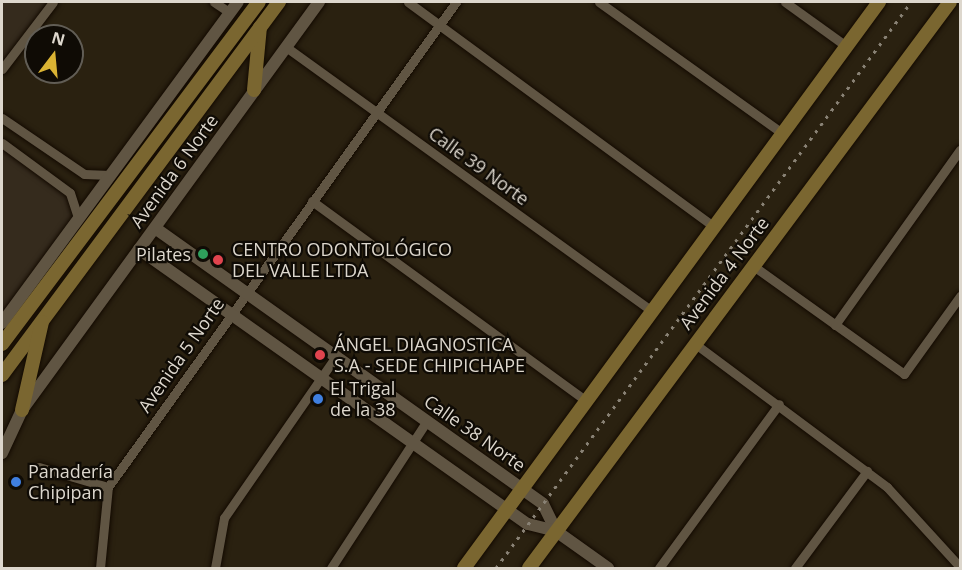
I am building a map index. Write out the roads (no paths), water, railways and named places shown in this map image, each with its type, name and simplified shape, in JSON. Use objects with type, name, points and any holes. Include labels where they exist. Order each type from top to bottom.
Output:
[{"type":"main road","name":"Avenida 6 Norte","points":[[2,344],[259,2]]},
{"type":"main road","name":"Avenida 6 Norte","points":[[2,375],[45,312],[279,2]]},
{"type":"main road","name":"Avenida 4 Norte","points":[[464,568],[879,2]]},
{"type":"main road","name":"Avenida 4 Norte","points":[[529,568],[752,265],[950,2]]},
{"type":"main road","points":[[254,90],[260,27]]},
{"type":"main road","points":[[22,410],[45,312]]},
{"type":"street","points":[[2,69],[53,2]]},
{"type":"street","points":[[214,2],[229,12]]},
{"type":"street","points":[[2,323],[238,2]]},
{"type":"street","name":"Avenida 6 Norte","points":[[2,453],[22,410],[319,2]]},
{"type":"street","points":[[408,2],[714,227]]},
{"type":"street","name":"Avenida 5 Norte","points":[[100,568],[108,488],[230,313],[456,2]]},
{"type":"street","points":[[599,2],[782,133]]},
{"type":"street","points":[[785,2],[846,46]]},
{"type":"street","name":"Calle 39 Norte","points":[[286,47],[652,311]]},
{"type":"street","points":[[2,118],[84,174],[110,175]]},
{"type":"street","points":[[2,143],[70,193],[78,218]]},
{"type":"street","points":[[835,325],[960,150]]},
{"type":"street","points":[[312,201],[586,401]]},
{"type":"street","name":"Calle 38 Norte","points":[[155,228],[543,504],[556,531]]},
{"type":"street","name":"Calle 38 Norte","points":[[139,249],[528,524],[556,531],[608,568]]},
{"type":"street","points":[[752,265],[904,374],[960,296]]},
{"type":"street","points":[[694,343],[867,471],[960,567]]},
{"type":"street","points":[[215,568],[224,518],[336,356]]},
{"type":"street","points":[[659,568],[779,404]]},
{"type":"street","points":[[331,568],[427,421]]},
{"type":"street","points":[[39,467],[108,488]]},
{"type":"street","points":[[795,568],[867,471]]},
{"type":"railway","points":[[496,568],[911,2]]},
{"type":"place","name":"Pilates","points":[[203,254]]},
{"type":"place","name":"CENTRO ODONTOLÓGICO DEL VALLE LTDA","points":[[218,260]]},
{"type":"place","name":"ÁNGEL DIAGNOSTICA S.A - SEDE CHIPICHAPE","points":[[320,355]]},
{"type":"place","name":"El Trigal de la 38","points":[[318,399]]},
{"type":"place","name":"Panadería Chipipan","points":[[16,482]]}]
